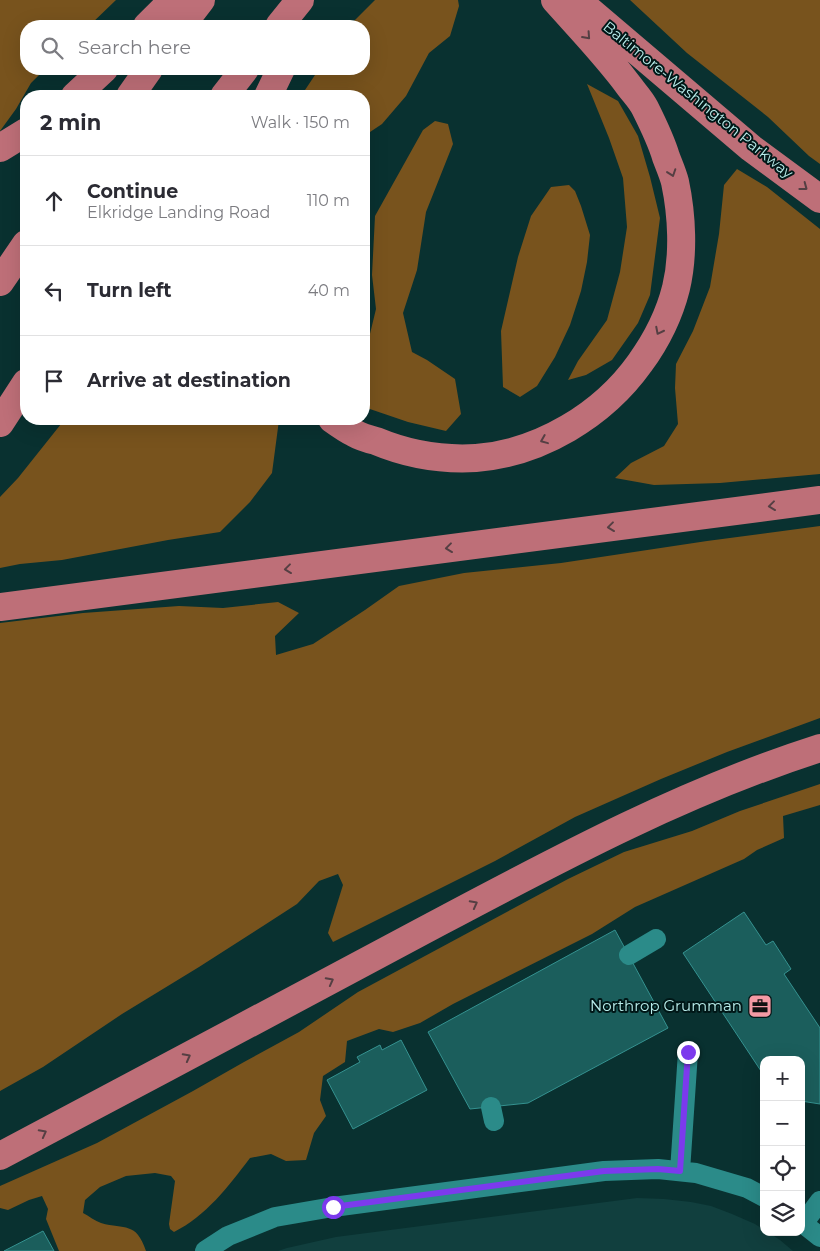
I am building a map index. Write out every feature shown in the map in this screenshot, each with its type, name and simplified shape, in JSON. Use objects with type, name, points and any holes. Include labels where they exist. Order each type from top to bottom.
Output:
[{"type":"highway","points":[[153,20],[173,0]]},
{"type":"highway","points":[[186,20],[201,0]]},
{"type":"highway","points":[[284,20],[300,0]]},
{"type":"highway","points":[[306,20],[318,0]]},
{"type":"highway","points":[[341,425],[354,433],[383,444],[410,452],[445,458],[477,458],[514,451],[549,438],[582,421],[630,377],[652,346],[667,316],[676,288],[681,252],[680,218],[675,181],[662,145],[644,107],[612,63],[554,0]]},
{"type":"highway","name":"Baltimore-Washington Parkway","points":[[577,0],[752,148],[820,199]]},
{"type":"highway","points":[[81,90],[98,75]]},
{"type":"highway","points":[[134,90],[146,75]]},
{"type":"highway","points":[[229,90],[240,75]]},
{"type":"highway","points":[[271,90],[278,75]]},
{"type":"highway","points":[[0,148],[20,136]]},
{"type":"highway","points":[[0,282],[20,253]]},
{"type":"highway","points":[[0,423],[20,392]]},
{"type":"highway","points":[[0,607],[820,500]]},
{"type":"highway","points":[[0,1156],[568,854],[683,800],[734,779],[820,748]]},
{"type":"street","points":[[629,955],[656,939]]},
{"type":"street","points":[[680,1171],[688,1052]]},
{"type":"street","points":[[205,1251],[228,1236],[274,1217],[333,1207],[604,1171],[658,1169],[696,1173],[747,1188],[760,1195]]},
{"type":"street","points":[[805,1219],[820,1201]]},
{"type":"street","points":[[805,1225],[820,1237]]},
{"type":"shaded area","points":[[0,0],[116,0],[95,20],[20,20],[20,75],[39,75],[27,90],[20,90],[20,102],[0,131]]},
{"type":"shaded area","points":[[375,0],[458,0],[459,6],[450,36],[429,53],[406,96],[382,124],[370,132],[370,90],[305,90],[315,75],[370,75],[370,20],[355,20]]},
{"type":"shaded area","points":[[630,0],[820,0],[820,164],[768,117],[687,53]]},
{"type":"shaded area","points":[[587,84],[618,101],[638,136],[660,218],[650,295],[638,323],[612,360],[586,375],[568,380],[578,361],[607,320],[620,272],[627,227],[623,178]]},
{"type":"shaded area","points":[[435,121],[448,124],[453,144],[426,212],[417,270],[403,313],[412,352],[455,379],[461,414],[446,431],[408,422],[370,409],[370,334],[376,309],[372,275],[375,216],[423,130]]},
{"type":"shaded area","points":[[737,169],[767,187],[820,229],[820,474],[720,483],[654,485],[615,478],[631,463],[664,446],[678,424],[675,388],[676,364],[693,331],[710,287],[719,234],[724,185]]},
{"type":"shaded area","points":[[569,185],[575,191],[590,235],[581,291],[570,325],[555,357],[537,386],[520,397],[503,387],[501,331],[518,257],[531,216],[551,187]]},
{"type":"shaded area","points":[[60,425],[278,425],[272,473],[250,502],[220,532],[62,560],[0,568],[0,497],[18,478]]},
{"type":"shaded area","points":[[820,526],[820,718],[727,752],[575,817],[495,861],[333,942],[328,933],[343,885],[338,874],[319,881],[297,904],[122,1014],[43,1067],[0,1091],[0,623],[83,613],[179,606],[223,608],[278,602],[299,613],[275,636],[276,655],[313,644],[399,586],[464,573],[561,563]]},
{"type":"shaded area","points":[[820,784],[820,805],[783,816],[784,838],[757,850],[744,859],[635,907],[592,934],[453,1004],[420,1023],[393,1032],[379,1029],[347,1041],[345,1062],[323,1076],[320,1100],[326,1116],[314,1133],[306,1160],[286,1161],[271,1154],[250,1158],[216,1200],[196,1218],[174,1232],[170,1229],[169,1224],[175,1181],[171,1176],[155,1173],[126,1176],[100,1187],[85,1200],[83,1213],[101,1223],[129,1228],[134,1231],[142,1241],[146,1251],[59,1251],[46,1219],[48,1209],[42,1196],[8,1210],[0,1208],[0,1186],[97,1143],[299,1032],[358,992],[568,879],[624,852],[692,831],[740,811]]},
{"type":"shaded area","points":[[637,1198],[664,1199],[711,1206],[755,1224],[760,1227],[760,1236],[774,1236],[793,1251],[278,1251],[336,1237]]},
{"type":"building","points":[[744,912],[766,945],[773,941],[791,969],[784,974],[820,1028],[820,1104],[805,1102],[805,1056],[760,1056],[760,1069],[683,953]]},
{"type":"building","points":[[615,930],[668,1028],[528,1103],[470,1109],[428,1032]]},
{"type":"building","points":[[401,1040],[427,1090],[353,1129],[327,1080],[360,1062],[357,1057],[380,1045],[382,1050]]},
{"type":"building","points":[[43,1231],[54,1251],[4,1251]]},
{"type":"place","name":"Northrop Grumman","points":[[760,1006]]},
{"type":"route","points":[[333,1207],[604,1171],[658,1169],[680,1171],[688,1052]]}]
